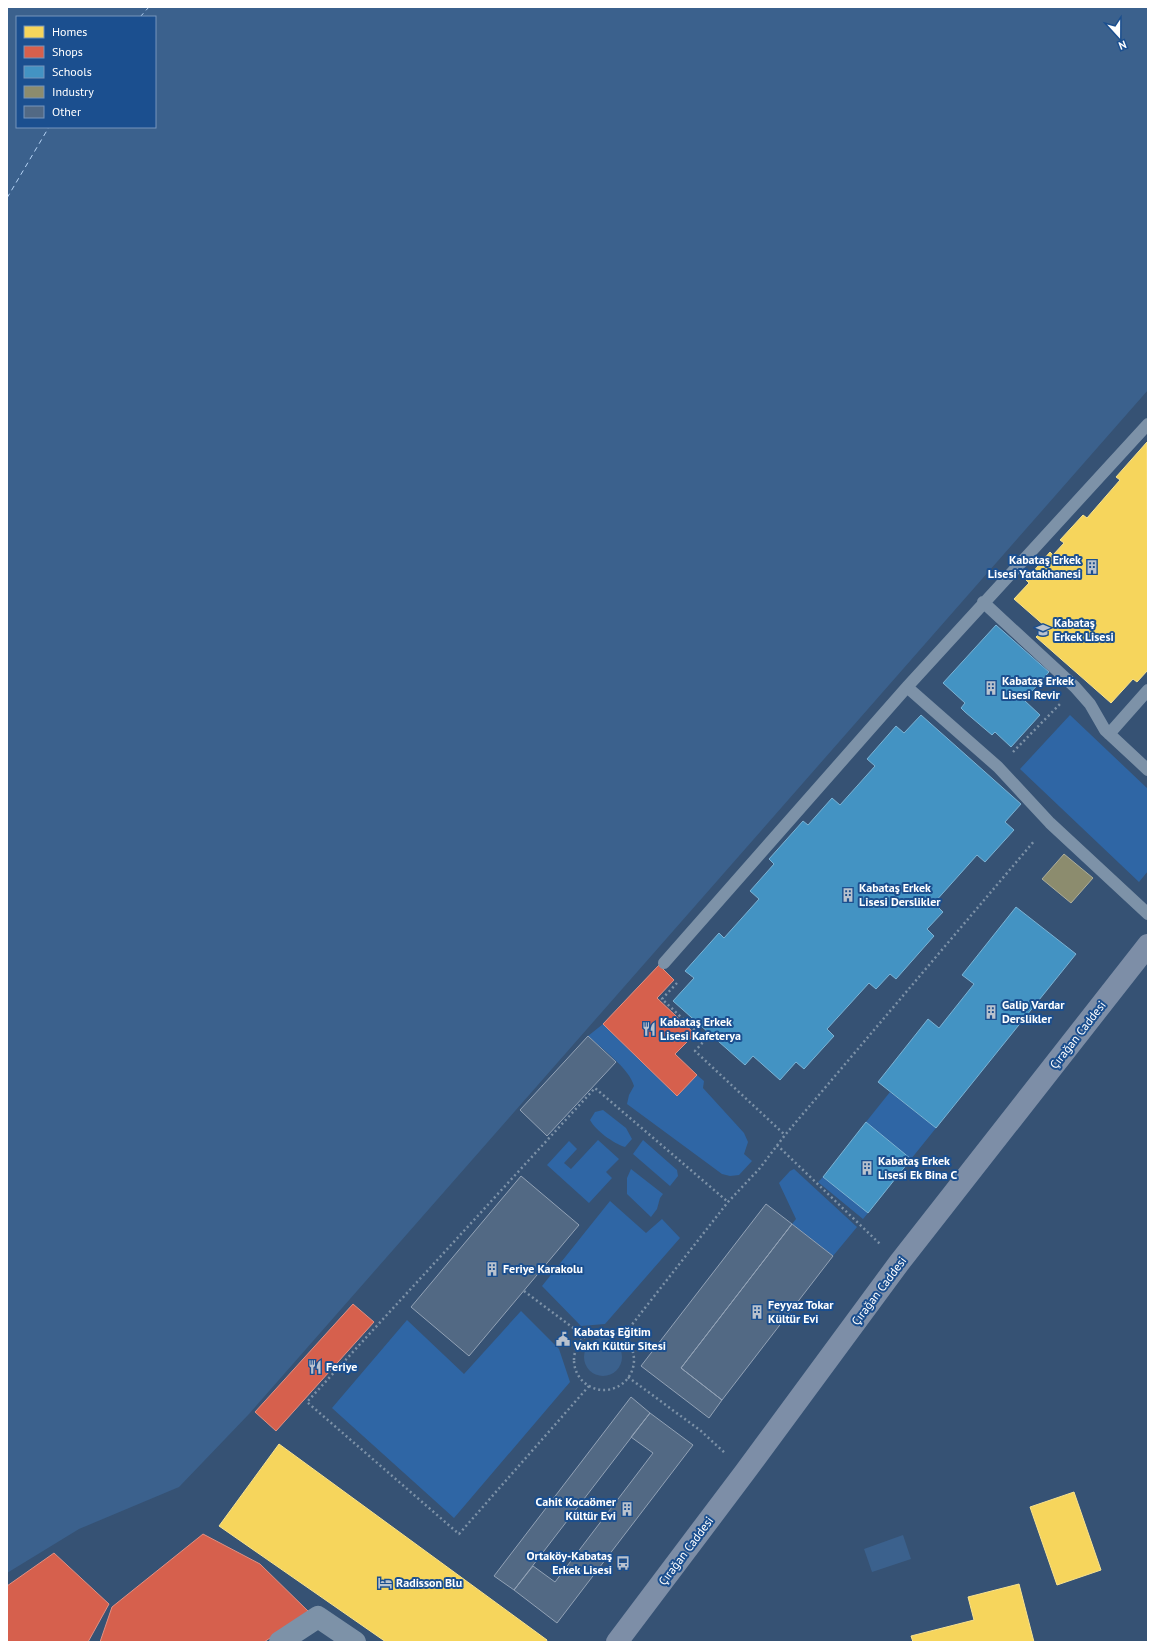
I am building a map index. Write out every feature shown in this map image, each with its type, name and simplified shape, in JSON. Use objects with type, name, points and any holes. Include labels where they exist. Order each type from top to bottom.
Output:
[{"type":"main road","name":"Çırağan Caddesi","points":[[617,1642],[745,1472],[899,1263],[1148,944]]},
{"type":"street","points":[[280,1642],[318,1616],[355,1642]]},
{"type":"lane","points":[[664,963],[906,687],[1148,424]]},
{"type":"lane","points":[[983,602],[1075,687],[1090,704],[1098,719],[1109,734],[1148,770]]},
{"type":"lane","points":[[906,687],[998,767],[1050,823],[1148,914]]},
{"type":"lane","points":[[1109,734],[1148,690]]},
{"type":"path","points":[[998,767],[1075,687]]},
{"type":"path","points":[[623,1336],[728,1202],[760,1168],[785,1135],[1050,823]]},
{"type":"path","points":[[664,963],[667,970],[679,981],[662,999],[705,1040],[695,1051],[785,1135]]},
{"type":"path","points":[[589,1386],[459,1534],[307,1402],[595,1088],[728,1202]]},
{"type":"path","points":[[777,1145],[899,1263]]},
{"type":"path","points":[[524,1291],[584,1336]]},
{"type":"path","points":[[601,1329],[610,1330],[623,1336],[629,1343],[633,1352],[634,1360],[628,1377],[622,1384],[606,1390],[589,1386],[578,1376],[573,1361],[574,1352],[578,1343],[584,1336],[601,1329]]},
{"type":"path","points":[[628,1377],[701,1431],[745,1472]]},
{"type":"shaded area","points":[[7,7],[1148,7],[1148,390],[249,1414],[179,1487],[79,1529],[7,1573]]},
{"type":"shaded area","points":[[1070,715],[1148,789],[1148,871],[1139,882],[1020,769]]},
{"type":"shaded area","points":[[603,1024],[677,1095],[697,1075],[704,1081],[703,1088],[744,1133],[748,1142],[744,1154],[752,1161],[739,1175],[730,1176],[722,1174],[627,1104],[629,1095],[634,1086],[631,1079],[621,1066],[588,1036]]},
{"type":"shaded area","points":[[890,1092],[936,1128],[911,1159],[866,1122]]},
{"type":"shaded area","points":[[603,1110],[626,1128],[632,1139],[625,1147],[615,1143],[605,1136],[590,1120],[595,1112]]},
{"type":"shaded area","points":[[598,1140],[619,1159],[606,1172],[612,1178],[589,1203],[547,1165],[569,1141],[577,1149],[564,1163],[571,1169]]},
{"type":"shaded area","points":[[643,1140],[677,1170],[678,1176],[670,1186],[633,1154]]},
{"type":"shaded area","points":[[631,1169],[663,1194],[660,1198],[657,1209],[651,1217],[627,1194],[627,1178]]},
{"type":"shaded area","points":[[794,1169],[857,1227],[833,1256],[792,1224],[796,1219],[779,1183],[790,1171]]},
{"type":"shaded area","points":[[823,1177],[868,1213],[863,1219],[818,1182]]},
{"type":"shaded area","points":[[610,1201],[646,1233],[662,1219],[680,1238],[605,1324],[581,1326],[542,1286]]},
{"type":"shaded area","points":[[521,1311],[559,1349],[570,1382],[454,1518],[332,1408],[407,1320],[464,1374]]},
{"type":"shaded area","points":[[599,1338],[607,1338],[617,1343],[621,1350],[621,1364],[617,1371],[607,1376],[599,1376],[589,1371],[587,1368],[584,1361],[584,1353],[589,1343],[592,1341]]},
{"type":"shaded area","points":[[903,1535],[911,1559],[872,1572],[864,1549]]},
{"type":"building: Homes","name":"Kabataş Erkek Lisesi Yatakhanesi","points":[[1147,442],[1148,670],[1137,682],[1133,679],[1111,703],[1036,637],[1046,627],[1014,599],[1029,583],[1026,580],[1050,552],[1053,555],[1064,543],[1060,540],[1083,515],[1087,518],[1120,480],[1116,477]]},
{"type":"building: Homes","name":"Radisson Blu","points":[[279,1444],[547,1640],[546,1642],[386,1642],[219,1526]]},
{"type":"building: Homes","points":[[1074,1492],[1101,1570],[1057,1585],[1030,1507]]},
{"type":"building: Homes","points":[[1019,1584],[1034,1642],[913,1642],[911,1636],[974,1620],[968,1597]]},
{"type":"building: Shops","name":"Kabataş Erkek Lisesi Kafeterya","points":[[659,965],[674,980],[657,998],[695,1034],[675,1054],[697,1075],[677,1096],[603,1024]]},
{"type":"building: Shops","name":"Feriye","points":[[353,1304],[374,1322],[276,1431],[255,1412]]},
{"type":"building: Shops","points":[[203,1534],[260,1564],[309,1612],[264,1642],[100,1642],[112,1607]]},
{"type":"building: Shops","points":[[54,1553],[109,1604],[88,1642],[7,1642],[7,1586]]},
{"type":"building: Schools","name":"Kabataş Erkek Lisesi Revir","points":[[996,625],[1049,672],[1024,700],[1040,715],[1011,747],[995,732],[992,735],[965,712],[961,708],[965,703],[943,683]]},
{"type":"building: Schools","name":"Kabataş Erkek Lisesi Derslikler","points":[[921,715],[1021,804],[1005,822],[1014,830],[985,862],[977,855],[934,903],[943,912],[927,929],[934,936],[896,979],[890,974],[876,989],[869,983],[827,1029],[834,1036],[804,1069],[796,1062],[780,1080],[753,1056],[745,1065],[673,1001],[694,978],[685,971],[719,933],[724,938],[759,899],[750,891],[774,864],[769,859],[803,821],[808,825],[832,798],[840,805],[875,766],[867,759],[896,726],[904,733]]},
{"type":"building: Schools","name":"Galip Vardar Derslikler","points":[[1016,907],[1076,954],[936,1128],[878,1082],[928,1019],[939,1028],[974,984],[962,975]]},
{"type":"building: Schools","name":"Kabataş Erkek Lisesi Ek Bina C","points":[[866,1122],[911,1159],[868,1213],[823,1177]]},
{"type":"building: Industry","points":[[1064,854],[1093,878],[1071,903],[1042,879]]},
{"type":"building: Other","points":[[588,1036],[616,1062],[547,1136],[520,1110]]},
{"type":"building: Other","name":"Feriye Karakolu","points":[[521,1176],[579,1225],[469,1356],[411,1307]]},
{"type":"building: Other","points":[[766,1204],[792,1224],[681,1368],[722,1400],[709,1418],[641,1366]]},
{"type":"building: Other","name":"Feyyaz Tokar Kültür Evi","points":[[792,1224],[833,1256],[722,1400],[681,1368]]},
{"type":"building: Other","points":[[631,1397],[650,1413],[514,1590],[494,1576]]},
{"type":"building: Other","name":"Cahit Kocaömer Kültür Evi","points":[[650,1413],[693,1445],[557,1623],[514,1590],[533,1566],[555,1582],[653,1453],[631,1437]]},
{"type":"ferry route","points":[[141,16],[149,7]]},
{"type":"ferry route","points":[[7,198],[48,128]]},
{"type":"place","name":"Kabataş Erkek Lisesi Yatakhanesi","points":[[1092,567]]},
{"type":"place","name":"Kabataş Erkek Lisesi","points":[[1043,630]]},
{"type":"place","name":"Kabataş Erkek Lisesi Revir","points":[[991,688]]},
{"type":"place","name":"Kabataş Erkek Lisesi Derslikler","points":[[848,895]]},
{"type":"place","name":"Galip Vardar Derslikler","points":[[991,1012]]},
{"type":"place","name":"Kabataş Erkek Lisesi Kafeterya","points":[[649,1029]]},
{"type":"place","name":"Kabataş Erkek Lisesi Ek Bina C","points":[[867,1168]]},
{"type":"place","name":"Feriye Karakolu","points":[[492,1269]]},
{"type":"place","name":"Feyyaz Tokar Kültür Evi","points":[[757,1312]]},
{"type":"place","name":"Kabataş Eğitim Vakfı Kültür Sitesi","points":[[563,1339]]},
{"type":"place","name":"Feriye","points":[[315,1367]]},
{"type":"place","name":"Cahit Kocaömer Kültür Evi","points":[[627,1509]]},
{"type":"place","name":"Ortaköy-Kabataş Erkek Lisesi","points":[[623,1563]]},
{"type":"place","name":"Radisson Blu","points":[[385,1583]]}]
